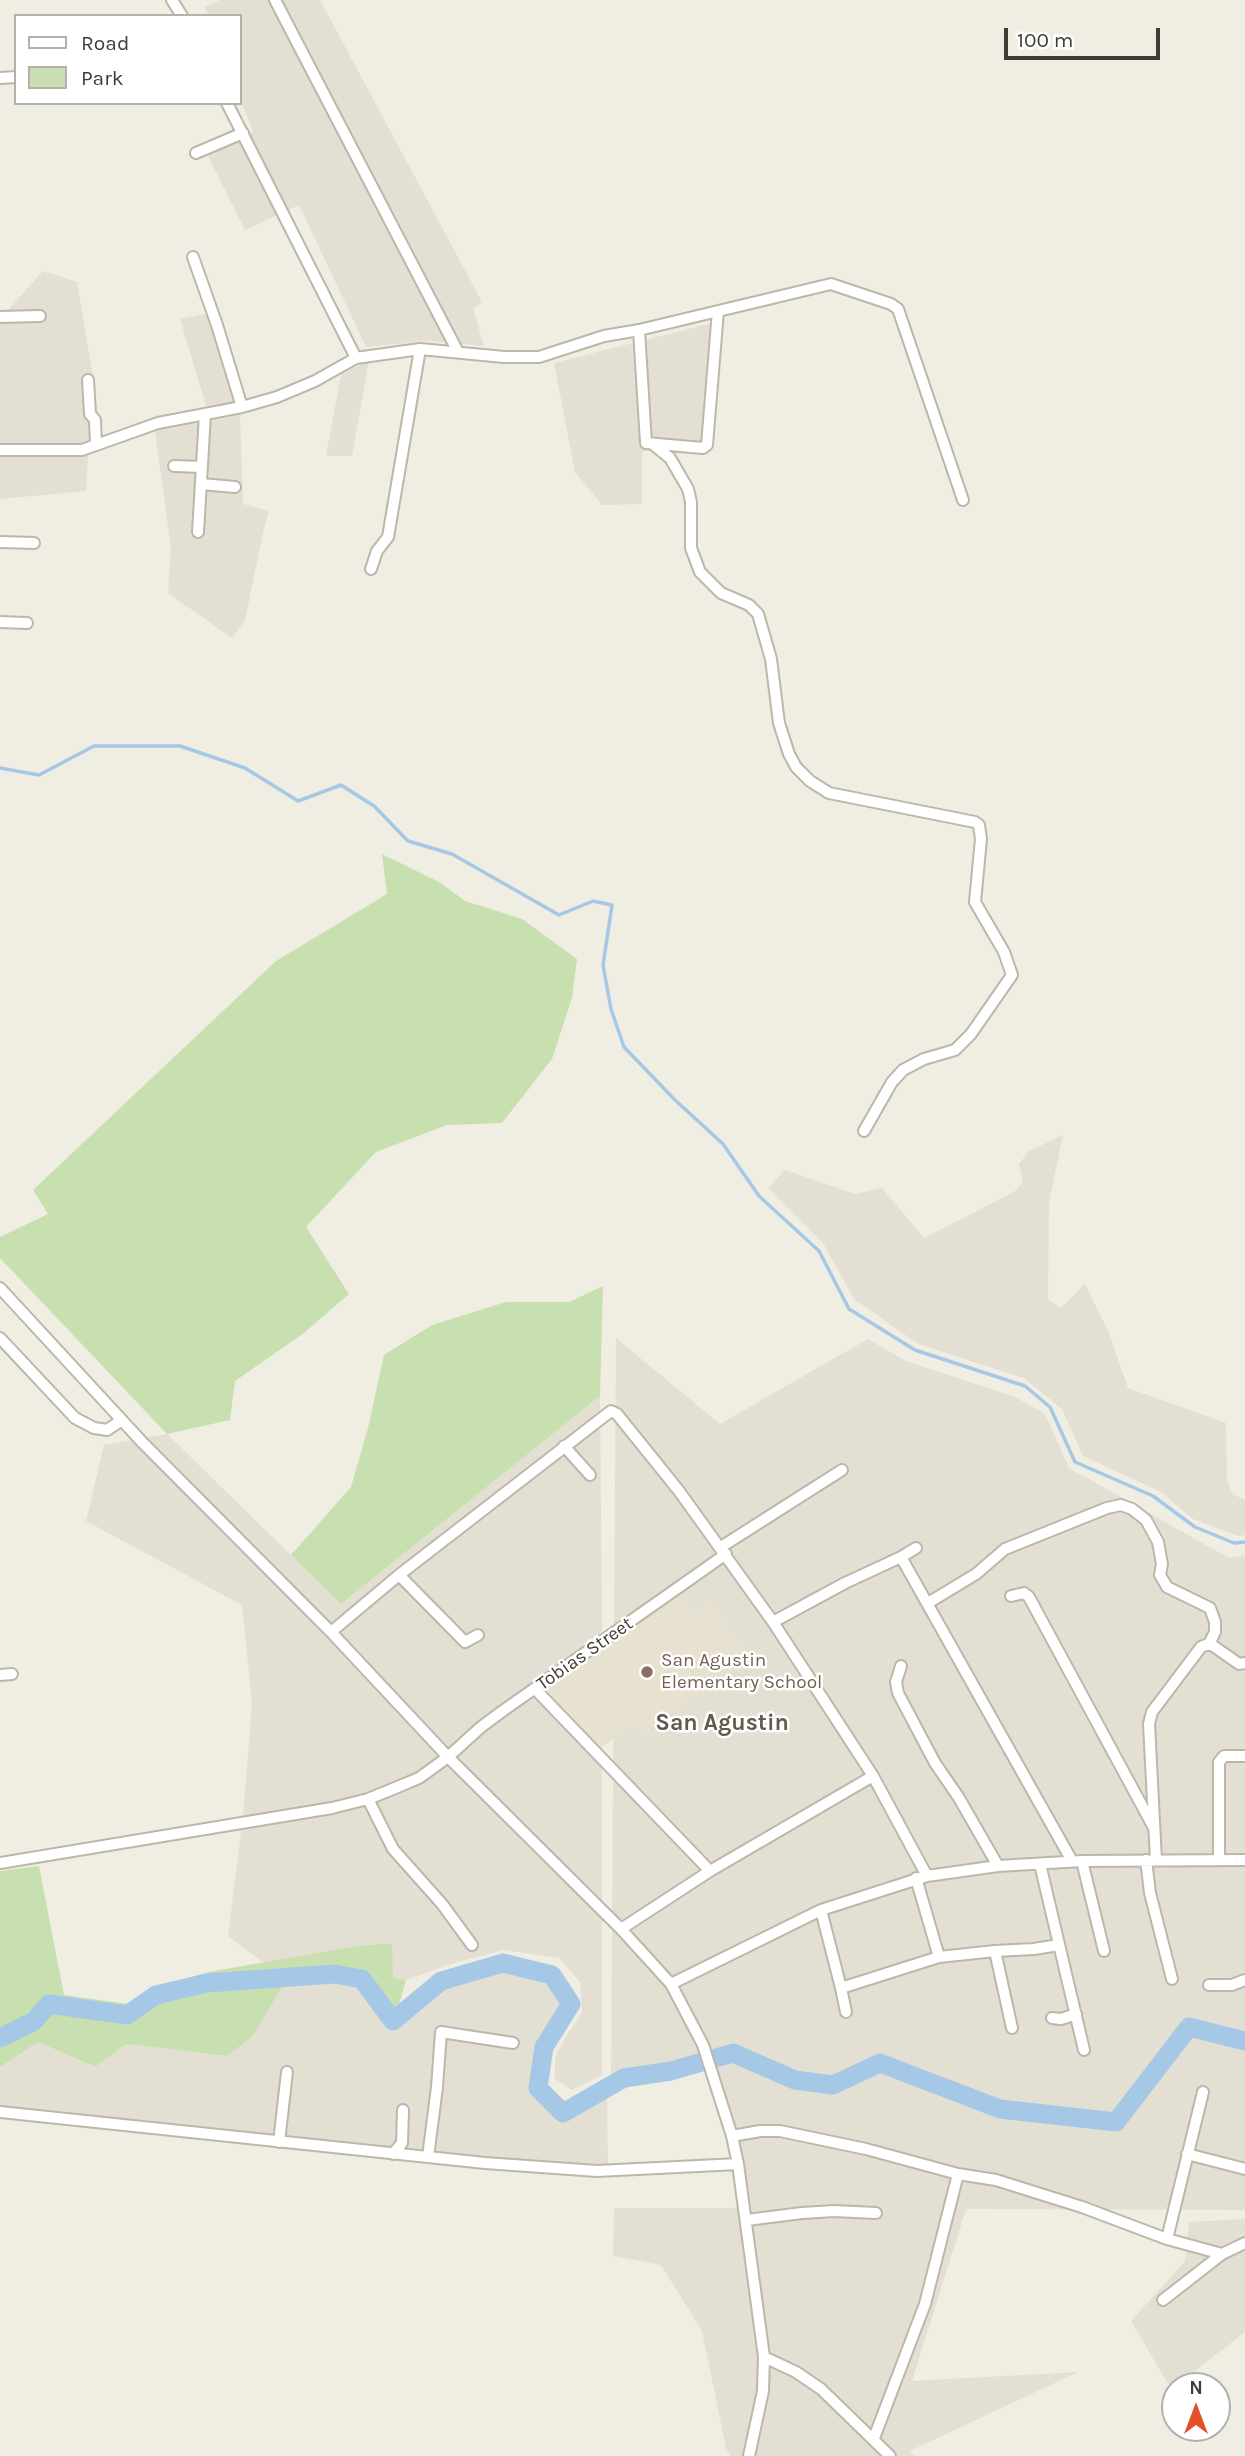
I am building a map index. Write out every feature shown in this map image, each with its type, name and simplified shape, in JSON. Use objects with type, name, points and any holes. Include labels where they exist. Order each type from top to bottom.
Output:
[{"type":"street","points":[[275,0],[458,352]]},
{"type":"street","points":[[228,105],[356,358]]},
{"type":"street","points":[[196,153],[243,133]]},
{"type":"street","points":[[193,257],[242,407]]},
{"type":"street","points":[[0,450],[82,450],[158,423],[242,407],[277,397],[356,358],[420,349],[504,357],[539,357],[604,336],[831,284],[895,306],[963,500]]},
{"type":"street","points":[[639,330],[645,441],[654,445],[700,448],[706,446],[718,311]]},
{"type":"street","points":[[0,317],[40,316]]},
{"type":"street","points":[[371,569],[377,551],[388,537],[420,349]]},
{"type":"street","points":[[88,380],[90,414],[95,420],[96,445]]},
{"type":"street","points":[[198,532],[205,414]]},
{"type":"street","points":[[654,445],[670,458],[688,489],[691,502],[691,548],[701,572],[721,593],[749,605],[758,614],[771,659],[779,723],[796,767],[810,781],[829,793],[978,825],[981,839],[975,902],[1004,952],[1013,975],[971,1034],[955,1050],[924,1059],[903,1070],[892,1082],[864,1131]]},
{"type":"street","points":[[174,466],[202,467]]},
{"type":"street","points":[[201,484],[235,487]]},
{"type":"street","points":[[0,542],[34,543]]},
{"type":"street","points":[[0,622],[27,623]]},
{"type":"street","points":[[0,1288],[122,1420],[331,1632],[448,1757],[621,1929],[671,1984],[703,2045],[732,2136],[738,2164],[764,2357],[763,2391],[749,2456]]},
{"type":"street","points":[[1,1341],[75,1418],[107,1430],[122,1420]]},
{"type":"street","points":[[331,1632],[399,1575],[605,1414],[611,1411],[617,1414],[723,1550],[873,1776],[922,1877],[939,1957]]},
{"type":"street","points":[[564,1446],[590,1475]]},
{"type":"street","name":"Tobias Street","points":[[0,1863],[332,1808],[368,1799],[419,1778],[448,1757],[481,1727],[723,1550],[842,1470]]},
{"type":"street","points":[[928,1603],[976,1574],[1005,1549],[1107,1508],[1121,1505],[1132,1509],[1146,1520],[1153,1532],[1161,1552],[1160,1575],[1167,1587],[1210,1608],[1215,1632],[1209,1644],[1201,1647],[1150,1717],[1154,1828],[1150,1893],[1172,1979]]},
{"type":"street","points":[[773,1622],[916,1548]]},
{"type":"street","points":[[901,1557],[1077,1861],[1104,1951]]},
{"type":"street","points":[[399,1575],[465,1642],[478,1635]]},
{"type":"street","points":[[1011,1596],[1024,1592],[1029,1597],[1154,1828]]},
{"type":"street","points":[[1209,1644],[1239,1664],[1245,1663]]},
{"type":"street","points":[[901,1666],[896,1682],[898,1693],[935,1763],[959,1798],[998,1867]]},
{"type":"street","points":[[0,1675],[12,1674]]},
{"type":"street","points":[[535,1689],[710,1871]]},
{"type":"street","points":[[1219,1860],[1219,1762],[1224,1756],[1245,1756]]},
{"type":"street","points":[[621,1929],[710,1871],[873,1776]]},
{"type":"street","points":[[368,1799],[393,1849],[442,1904],[472,1945]]},
{"type":"street","points":[[671,1984],[821,1910],[922,1877],[998,1867],[1077,1861],[1245,1860]]},
{"type":"street","points":[[1040,1864],[1084,2050]]},
{"type":"street","points":[[821,1910],[846,2012]]},
{"type":"street","points":[[841,1989],[939,1957],[1059,1945]]},
{"type":"street","points":[[995,1951],[1012,2028]]},
{"type":"street","points":[[1209,1985],[1231,1985],[1245,1980]]},
{"type":"street","points":[[1052,2018],[1061,2019],[1076,2014]]},
{"type":"street","points":[[428,2157],[441,2032],[513,2043]]},
{"type":"street","points":[[279,2142],[287,2072]]},
{"type":"street","points":[[1167,2239],[1203,2092]]},
{"type":"street","points":[[393,2154],[402,2143],[403,2110]]},
{"type":"street","points":[[0,2112],[393,2154],[597,2171],[738,2164]]},
{"type":"street","points":[[732,2136],[780,2131],[866,2149],[958,2174],[996,2180],[1167,2239],[1222,2254]]},
{"type":"street","points":[[1187,2154],[1245,2169]]},
{"type":"street","points":[[874,2438],[925,2304],[958,2174]]},
{"type":"street","points":[[747,2220],[813,2212],[876,2213]]},
{"type":"street","points":[[1163,2300],[1222,2254],[1245,2243]]},
{"type":"street","points":[[764,2357],[796,2372],[821,2389],[890,2456]]},
{"type":"shaded area","points":[[220,0],[320,0],[482,302],[473,309],[484,346],[426,341],[366,347],[299,205],[245,230],[208,156],[253,132],[242,103],[242,14],[207,14],[205,7]]},
{"type":"shaded area","points":[[43,271],[77,282],[93,377],[86,491],[0,499],[0,319]]},
{"type":"shaded area","points":[[209,313],[234,404],[207,409],[180,319]]},
{"type":"shaded area","points":[[712,323],[713,448],[642,451],[642,504],[602,505],[575,472],[554,363]]},
{"type":"shaded area","points":[[369,360],[352,456],[326,456],[341,375]]},
{"type":"shaded area","points":[[240,415],[243,504],[269,511],[245,620],[232,638],[168,593],[171,549],[155,431]]},
{"type":"shaded area","points":[[1063,1135],[1049,1202],[1048,1299],[1061,1308],[1085,1284],[1109,1333],[1128,1388],[1226,1423],[1227,1480],[1233,1495],[1245,1499],[1245,1535],[1238,1536],[1193,1519],[1161,1492],[1083,1456],[1062,1409],[1024,1378],[918,1344],[854,1299],[823,1243],[768,1188],[785,1170],[855,1194],[882,1188],[924,1238],[1014,1192],[1023,1182],[1019,1164],[1029,1151]]},
{"type":"shaded area","points":[[616,1338],[720,1424],[868,1339],[906,1361],[1015,1397],[1045,1414],[1069,1468],[1229,1558],[1245,1555],[1245,2035],[1188,2022],[1113,2116],[1001,2104],[881,2057],[832,2080],[798,2075],[734,2048],[671,2067],[622,2073],[611,2080]]},
{"type":"shaded area","points":[[600,1396],[602,1631],[547,1690],[602,1747],[602,2075],[572,2090],[555,2079],[555,2058],[582,2013],[580,1982],[559,1958],[503,1950],[447,1965],[406,1980],[392,1978],[392,1943],[357,1946],[264,1963],[228,1936],[243,1816],[252,1703],[242,1605],[86,1521],[104,1445],[167,1434],[341,1604]]},
{"type":"shaded area","name":"San Agustin Elementary School","points":[[676,1593],[694,1614],[711,1602],[747,1655],[642,1735],[633,1725],[602,1747],[547,1690]]},
{"type":"shaded area","points":[[502,1968],[549,1978],[567,2004],[542,2046],[537,2090],[564,2115],[607,2096],[608,2169],[0,2113],[0,2067],[38,2042],[94,2067],[126,2044],[227,2056],[252,2037],[282,1987],[334,1977],[360,1982],[393,2025],[444,1984]]},
{"type":"shaded area","points":[[1190,2028],[1245,2043],[1245,2210],[966,2209],[912,2381],[1078,2372],[910,2451],[914,2456],[731,2456],[726,2448],[702,2331],[661,2265],[613,2256],[614,2208],[751,2208],[716,2060],[733,2055],[794,2081],[833,2087],[880,2065],[1000,2110],[1116,2124]]},
{"type":"shaded area","points":[[1245,2219],[1245,2332],[1193,2372],[1161,2372],[1131,2321],[1185,2261],[1189,2222]]},
{"type":"green space","points":[[382,854],[439,882],[465,901],[522,919],[577,959],[572,998],[552,1059],[502,1123],[447,1125],[376,1152],[306,1227],[349,1294],[304,1333],[235,1381],[230,1420],[167,1434],[0,1258],[0,1237],[48,1214],[33,1190],[276,961],[387,894]]},
{"type":"green space","points":[[603,1286],[600,1396],[341,1604],[291,1555],[351,1487],[368,1428],[384,1355],[432,1325],[506,1302],[569,1302]]},
{"type":"green space","points":[[39,1866],[64,1995],[129,2004],[150,1990],[208,1972],[357,1946],[392,1943],[393,1978],[406,1980],[393,2026],[360,1982],[334,1977],[282,1987],[252,2037],[227,2056],[126,2044],[95,2067],[38,2042],[0,2067],[0,1871]]},
{"type":"waterway","points":[[0,768],[39,775],[94,746],[180,746],[245,768],[298,801],[341,785],[374,806],[408,841],[452,854],[559,915],[593,901],[612,905],[603,965],[611,1009],[624,1047],[674,1099],[723,1144],[759,1196],[819,1251],[849,1309],[915,1350],[1025,1386],[1050,1407],[1075,1462],[1153,1496],[1195,1527],[1234,1543],[1245,1542]]},
{"type":"waterway","points":[[0,2038],[34,2021],[49,2004],[127,2015],[156,1995],[207,1983],[334,1974],[362,1979],[393,2021],[441,1981],[503,1963],[552,1975],[571,2004],[544,2047],[538,2088],[563,2113],[624,2078],[671,2071],[733,2053],[795,2080],[833,2085],[880,2063],[1000,2109],[1116,2122],[1189,2027],[1245,2041]]},
{"type":"place","name":"San Agustin Elementary School","points":[[647,1672]]},
{"type":"district","name":"San Agustin","points":[[722,1723]]}]
